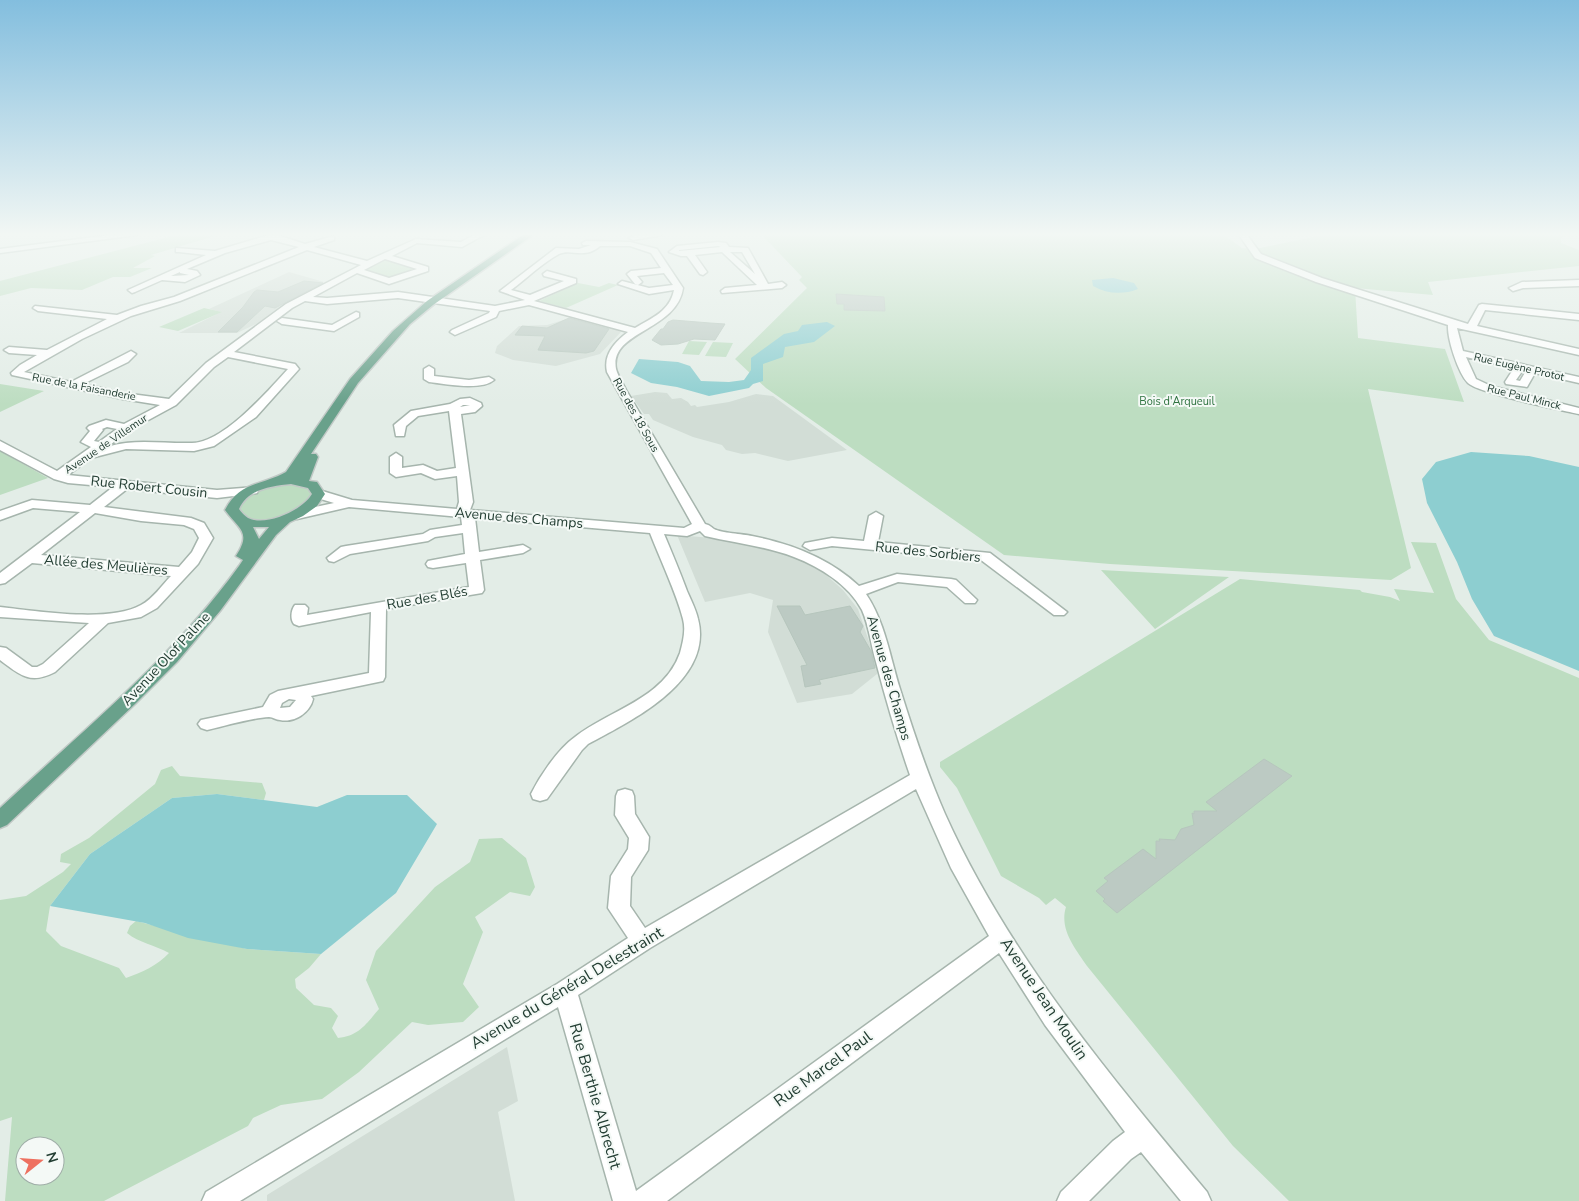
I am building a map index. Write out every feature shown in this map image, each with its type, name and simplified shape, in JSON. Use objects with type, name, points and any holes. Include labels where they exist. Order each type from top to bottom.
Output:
[{"type":"main road","points":[[290,518],[255,523],[237,516],[234,503],[252,490],[278,482],[290,475],[361,370],[405,324],[449,291]]},
{"type":"main road","points":[[304,481],[307,468],[319,446],[360,381],[400,335],[437,300],[451,291]]},
{"type":"main road","points":[[278,482],[304,481],[313,484],[319,494]]},
{"type":"main road","name":"Avenue Olof Palme","points":[[0,820],[34,786],[125,704],[171,658],[205,620],[266,538],[290,518],[315,503],[319,494]]},
{"type":"main road","name":"Avenue Olof Palme","points":[[34,786],[62,754],[176,639],[249,548],[252,541],[250,531],[237,516]]},
{"type":"street","name":"Rue de la Faisanderie","points":[[172,403],[16,373],[84,335],[120,318],[193,291]]},
{"type":"street","name":"Avenue de Villemur","points":[[58,476],[125,428],[172,403],[225,353],[270,320],[323,291]]},
{"type":"street","points":[[504,291],[636,331]]},
{"type":"street","points":[[306,302],[398,295],[495,309],[530,300],[550,291]]},
{"type":"street","name":"Rue des 18 Sous","points":[[678,291],[674,306],[665,314],[636,331],[618,347],[611,360],[612,370],[621,390],[699,531]]},
{"type":"street","points":[[1353,291],[1471,328],[1579,352]]},
{"type":"street","name":"Avenue de Villemur","points":[[282,321],[306,302]]},
{"type":"street","points":[[1471,328],[1482,307],[1579,316]]},
{"type":"street","points":[[38,308],[120,318]]},
{"type":"street","points":[[455,332],[493,315],[495,309]]},
{"type":"street","points":[[270,320],[334,328],[356,315]]},
{"type":"street","name":"Rue Paul Minck","points":[[1453,323],[1452,328],[1470,378],[1479,385],[1579,411]]},
{"type":"street","points":[[9,350],[50,353]]},
{"type":"street","points":[[87,455],[101,454],[125,445],[194,447],[210,443],[252,415],[294,369],[291,366],[225,353]]},
{"type":"street","name":"Rue Eugène Protot","points":[[1460,353],[1579,380]]},
{"type":"street","points":[[73,385],[124,360],[131,354]]},
{"type":"street","points":[[1520,367],[1510,382],[1523,385],[1532,370]]},
{"type":"street","points":[[429,369],[429,379],[452,399],[466,502],[462,510],[468,518],[473,557]]},
{"type":"street","points":[[400,434],[400,425],[415,412],[452,399],[469,383],[489,380]]},
{"type":"street","points":[[100,446],[87,442],[97,430],[92,428],[106,423],[125,428],[146,438],[134,446]]},
{"type":"street","name":"Rue Robert Cousin","points":[[0,445],[58,476],[68,479],[217,494],[252,490]]},
{"type":"street","points":[[396,457],[396,473],[423,469],[435,475],[462,471]]},
{"type":"street","points":[[0,580],[124,485]]},
{"type":"street","name":"Rue Robert Cousin","points":[[217,494],[229,502],[237,516]]},
{"type":"street","name":"Avenue des Champs","points":[[319,494],[351,504]]},
{"type":"street","points":[[0,516],[32,504],[92,509],[141,517],[186,521],[199,526],[206,538],[183,572],[148,608],[123,618],[3,615]]},
{"type":"street","name":"Avenue des Champs","points":[[290,518],[320,508],[351,504],[656,530],[699,531],[750,539],[809,552],[857,592],[870,611],[907,742],[920,778]]},
{"type":"street","points":[[870,546],[876,516]]},
{"type":"street","points":[[334,558],[346,550],[428,537],[430,534],[469,528]]},
{"type":"street","points":[[540,794],[573,747],[658,694],[674,677],[688,656],[692,635],[691,620],[656,530]]},
{"type":"street","name":"Rue des Sorbiers","points":[[809,552],[832,542],[985,556],[1059,612]]},
{"type":"street","points":[[433,564],[523,549]]},
{"type":"street","name":"Rue des Blés","points":[[207,724],[271,710],[272,703],[285,694],[378,677],[379,606],[477,590],[473,557]]},
{"type":"street","name":"Allée des Meulières","points":[[29,558],[139,570],[183,572]]},
{"type":"street","points":[[857,592],[897,578],[951,583],[970,600]]},
{"type":"street","points":[[300,608],[299,621],[379,606]]},
{"type":"street","points":[[0,652],[28,672],[39,674],[49,668],[104,618]]},
{"type":"street","name":"Avenue Jean Moulin","points":[[920,778],[956,857],[1002,939],[1072,1043],[1143,1135],[1198,1201]]},
{"type":"street","name":"Avenue du Général Delestraint","points":[[215,1201],[565,991],[642,941],[920,778]]},
{"type":"street","points":[[625,796],[624,815],[639,837],[638,850],[621,876],[619,908],[642,941]]},
{"type":"street","name":"Rue Marcel Paul","points":[[645,1201],[1002,939]]},
{"type":"street","name":"Rue Berthie Albrecht","points":[[565,991],[626,1201]]},
{"type":"street","points":[[1070,1201],[1122,1150],[1143,1135]]},
{"type":"shaded area","points":[[248,291],[307,291],[283,304],[258,323],[237,333],[179,333],[221,312],[209,309]]},
{"type":"shaded area","points":[[570,318],[610,327],[621,332],[600,354],[556,366],[513,360],[495,353],[497,346],[519,326],[547,325]]},
{"type":"shaded area","points":[[655,392],[667,393],[672,399],[681,398],[691,406],[695,405],[697,407],[729,402],[756,394],[773,396],[847,450],[788,461],[755,453],[742,454],[726,450],[722,445],[693,437],[653,420],[649,414],[644,414],[631,396]]},
{"type":"shaded area","points":[[677,535],[724,539],[777,550],[802,560],[825,574],[843,590],[858,609],[878,668],[877,674],[852,694],[797,703],[768,632],[773,600],[750,593],[705,602]]},
{"type":"shaded area","points":[[507,1047],[518,1101],[498,1112],[515,1201],[267,1201],[267,1195]]},
{"type":"green space","points":[[0,291],[19,291],[0,296]]},
{"type":"green space","points":[[561,291],[604,291],[566,308],[539,301]]},
{"type":"green space","name":"Bois d'Arqueuil","points":[[804,291],[1355,291],[1358,338],[1445,349],[1464,402],[1368,389],[1411,568],[1391,580],[1110,564],[1004,555],[766,388],[735,359]]},
{"type":"green space","name":"Bois d'Arqueuil","points":[[1389,291],[1431,291],[1433,295]]},
{"type":"green space","points":[[204,308],[222,312],[178,331],[159,327]]},
{"type":"green space","points":[[689,341],[707,342],[699,355],[682,354]]},
{"type":"green space","points":[[713,342],[733,343],[726,357],[705,356]]},
{"type":"green space","points":[[0,384],[44,391],[0,412]]},
{"type":"green space","points":[[0,451],[48,478],[0,495]]},
{"type":"green space","points":[[290,485],[307,489],[313,498],[292,516],[261,522],[243,518],[238,508],[248,497],[268,488]]},
{"type":"green space","points":[[1411,542],[1436,543],[1456,599],[1489,640],[1579,678],[1579,1201],[1289,1201],[1233,1146],[1087,966],[1066,931],[1064,915],[1066,907],[1055,898],[1046,905],[1039,898],[1001,876],[957,788],[940,767],[940,762],[1240,579],[1360,590],[1400,601],[1394,589],[1434,593]]},
{"type":"green space","points":[[1101,570],[1229,577],[1155,629]]},
{"type":"green space","points":[[172,766],[180,776],[262,783],[266,793],[264,800],[217,794],[172,798],[90,854],[50,906],[46,931],[61,946],[119,968],[126,978],[154,965],[169,953],[127,933],[130,926],[136,921],[247,949],[321,954],[309,968],[295,979],[296,988],[314,1005],[331,1008],[338,1016],[332,1028],[338,1038],[357,1032],[379,1009],[366,980],[376,951],[435,887],[470,862],[479,839],[502,838],[526,858],[535,887],[530,896],[510,892],[475,917],[483,932],[463,984],[479,1007],[463,1022],[428,1025],[412,1022],[359,1072],[322,1099],[281,1105],[253,1118],[248,1126],[104,1201],[5,1201],[12,1117],[0,1121],[0,900],[26,896],[63,872],[71,864],[60,862],[61,854],[89,838],[155,784],[161,770]]},
{"type":"water","points":[[1104,291],[1130,291],[1127,292],[1115,293]]},
{"type":"water","points":[[827,322],[835,326],[814,342],[785,347],[783,357],[763,364],[763,381],[753,384],[749,388],[709,396],[677,387],[651,383],[631,373],[639,359],[678,362],[690,366],[701,381],[729,382],[744,380],[751,370],[751,358],[784,334],[798,331],[802,325]]},
{"type":"water","points":[[1471,452],[1529,456],[1579,467],[1579,671],[1494,636],[1472,599],[1457,562],[1427,503],[1422,479],[1436,462]]},
{"type":"water","points":[[217,794],[317,807],[347,795],[407,795],[437,824],[396,893],[321,954],[247,949],[188,938],[145,923],[50,906],[90,854],[172,798]]},
{"type":"building","points":[[255,291],[308,291],[275,308],[265,306],[237,332],[218,332],[243,307]]},
{"type":"building","points":[[836,294],[884,297],[885,311],[844,310],[844,304],[837,304]]},
{"type":"building","points":[[569,318],[609,329],[594,351],[586,353],[538,350],[545,336],[515,335],[522,326],[547,328]]},
{"type":"building","points":[[673,320],[725,324],[715,340],[694,339],[678,344],[661,345],[652,340],[668,322]]},
{"type":"building","points":[[777,606],[800,606],[805,615],[850,606],[863,626],[860,632],[871,651],[875,668],[819,680],[821,684],[805,687],[801,666],[807,665]]},
{"type":"building","points":[[1264,759],[1292,776],[1117,913],[1103,901],[1105,899],[1096,891],[1108,881],[1104,878],[1143,849],[1156,859],[1156,841],[1160,841],[1159,839],[1175,840],[1181,829],[1194,825],[1192,813],[1194,814],[1194,811],[1217,811],[1206,802]]}]
